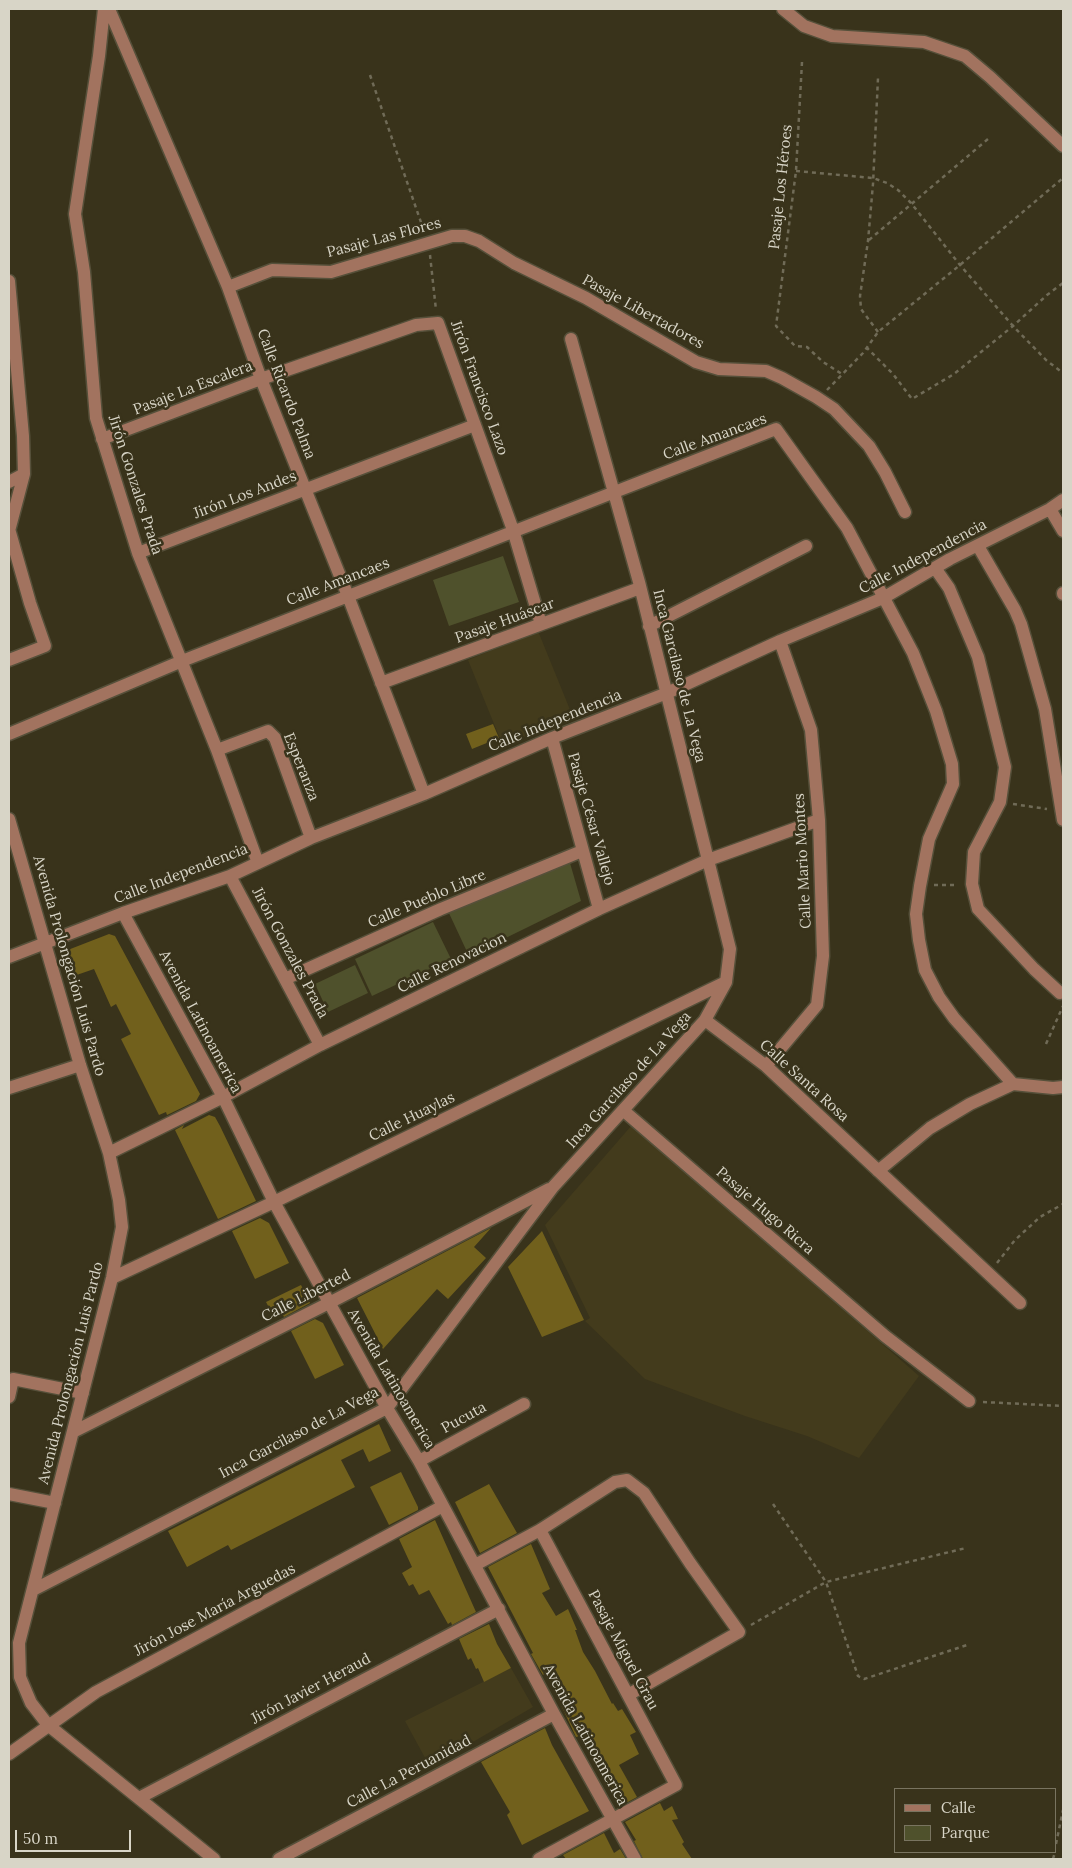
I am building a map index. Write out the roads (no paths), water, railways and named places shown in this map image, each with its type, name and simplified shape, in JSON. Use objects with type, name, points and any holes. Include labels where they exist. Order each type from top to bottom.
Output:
[{"type":"street","name":"Jirón Gonzales Prada","points":[[104,9],[100,56],[75,214],[84,272],[96,418],[138,552],[217,750],[258,863]]},
{"type":"street","name":"Calle Ricardo Palma","points":[[109,9],[228,287],[261,379],[348,596],[424,794]]},
{"type":"street","points":[[783,9],[804,26],[832,36],[924,42],[965,56],[1063,146]]},
{"type":"street","name":"Pasaje Las Flores","points":[[228,287],[272,270],[331,272],[452,236],[465,236],[479,241],[514,263]]},
{"type":"street","name":"Pasaje Libertadores","points":[[514,263],[586,298],[696,362],[719,368],[766,371],[816,396],[834,409],[869,446],[885,472],[905,512]]},
{"type":"street","points":[[9,281],[23,436],[24,474],[9,530],[30,603],[45,646],[9,660]]},
{"type":"street","name":"Pasaje La Escalera","points":[[102,439],[261,379],[416,325],[438,324]]},
{"type":"street","name":"Jirón Francisco Lazo","points":[[438,324],[513,530],[542,624]]},
{"type":"street","name":"Inca Garcilaso de La Vega","points":[[33,1590],[387,1408],[553,1187],[705,1020],[726,982],[730,949],[640,588],[571,338]]},
{"type":"street","name":"Jirón Los Andes","points":[[138,552],[475,425]]},
{"type":"street","name":"Calle Amancaes","points":[[9,734],[182,661],[513,530],[776,429],[847,528],[913,653],[936,710],[952,764],[953,784],[930,838],[920,886],[916,914],[925,970],[939,998],[954,1018],[1013,1084]]},
{"type":"street","points":[[9,482],[24,474]]},
{"type":"street","name":"Calle Independencia","points":[[9,957],[123,913],[230,876],[311,838],[424,794],[552,738],[667,693],[883,598],[934,568],[1050,509],[1063,500]]},
{"type":"street","points":[[1050,509],[1063,531]]},
{"type":"street","points":[[649,626],[806,546]]},
{"type":"street","points":[[978,546],[1015,610],[1021,624],[1045,708],[1062,816]]},
{"type":"street","points":[[934,568],[949,588],[978,657],[1005,767],[1000,802],[974,852],[972,884],[978,909],[1062,999]]},
{"type":"street","name":"Pasaje Huáscar","points":[[382,683],[640,588]]},
{"type":"street","name":"Calle Mario Montes","points":[[766,1066],[817,1005],[823,956],[818,820],[811,730],[780,642]]},
{"type":"street","name":"Esperanza","points":[[217,750],[268,731],[275,738],[311,838]]},
{"type":"street","name":"Pasaje César Vallejo","points":[[552,738],[582,851],[600,908]]},
{"type":"street","name":"Avenida Prolongación Luis Pardo","points":[[9,819],[11,835],[46,943],[80,1065],[108,1152],[119,1200],[122,1227],[112,1278],[19,1643],[14,1680],[48,1725],[214,1859]]},
{"type":"street","name":"Calle Renovacion","points":[[108,1152],[223,1097],[320,1046],[600,908],[708,860],[818,820]]},
{"type":"street","name":"Calle Pueblo Libre","points":[[285,979],[441,909],[582,851]]},
{"type":"street","name":"Jirón Gonzales Prada","points":[[230,876],[320,1046]]},
{"type":"street","name":"Avenida Latinoamerica","points":[[123,913],[223,1097],[274,1202],[328,1303],[419,1461],[554,1714],[635,1859]]},
{"type":"street","name":"Calle Huaylas","points":[[112,1278],[274,1202],[726,982]]},
{"type":"street","name":"Calle Santa Rosa","points":[[705,1020],[766,1066],[1020,1303]]},
{"type":"street","points":[[9,1088],[80,1065]]},
{"type":"street","points":[[878,1171],[930,1128],[970,1104],[1013,1084],[1053,1088],[1063,1087]]},
{"type":"street","name":"Pasaje Hugo Ricra","points":[[624,1111],[885,1336],[969,1401]]},
{"type":"street","name":"Calle Liberted","points":[[73,1432],[553,1187]]},
{"type":"street","points":[[9,1397],[13,1379],[83,1393]]},
{"type":"street","name":"Pucuta","points":[[419,1461],[524,1404]]},
{"type":"street","points":[[475,1565],[540,1530],[615,1482],[627,1480],[644,1493],[690,1563],[739,1632],[628,1695]]},
{"type":"street","points":[[9,1494],[55,1503]]},
{"type":"street","name":"Jirón Jose María Arguedas","points":[[9,1754],[96,1692],[443,1506]]},
{"type":"street","name":"Pasaje Miguel Grau","points":[[540,1530],[676,1785],[612,1818]]},
{"type":"street","name":"Jirón Javier Heraud","points":[[139,1798],[499,1609]]},
{"type":"street","name":"Calle La Peruanidad","points":[[278,1859],[554,1714]]},
{"type":"street","points":[[539,1859],[612,1818]]}]
